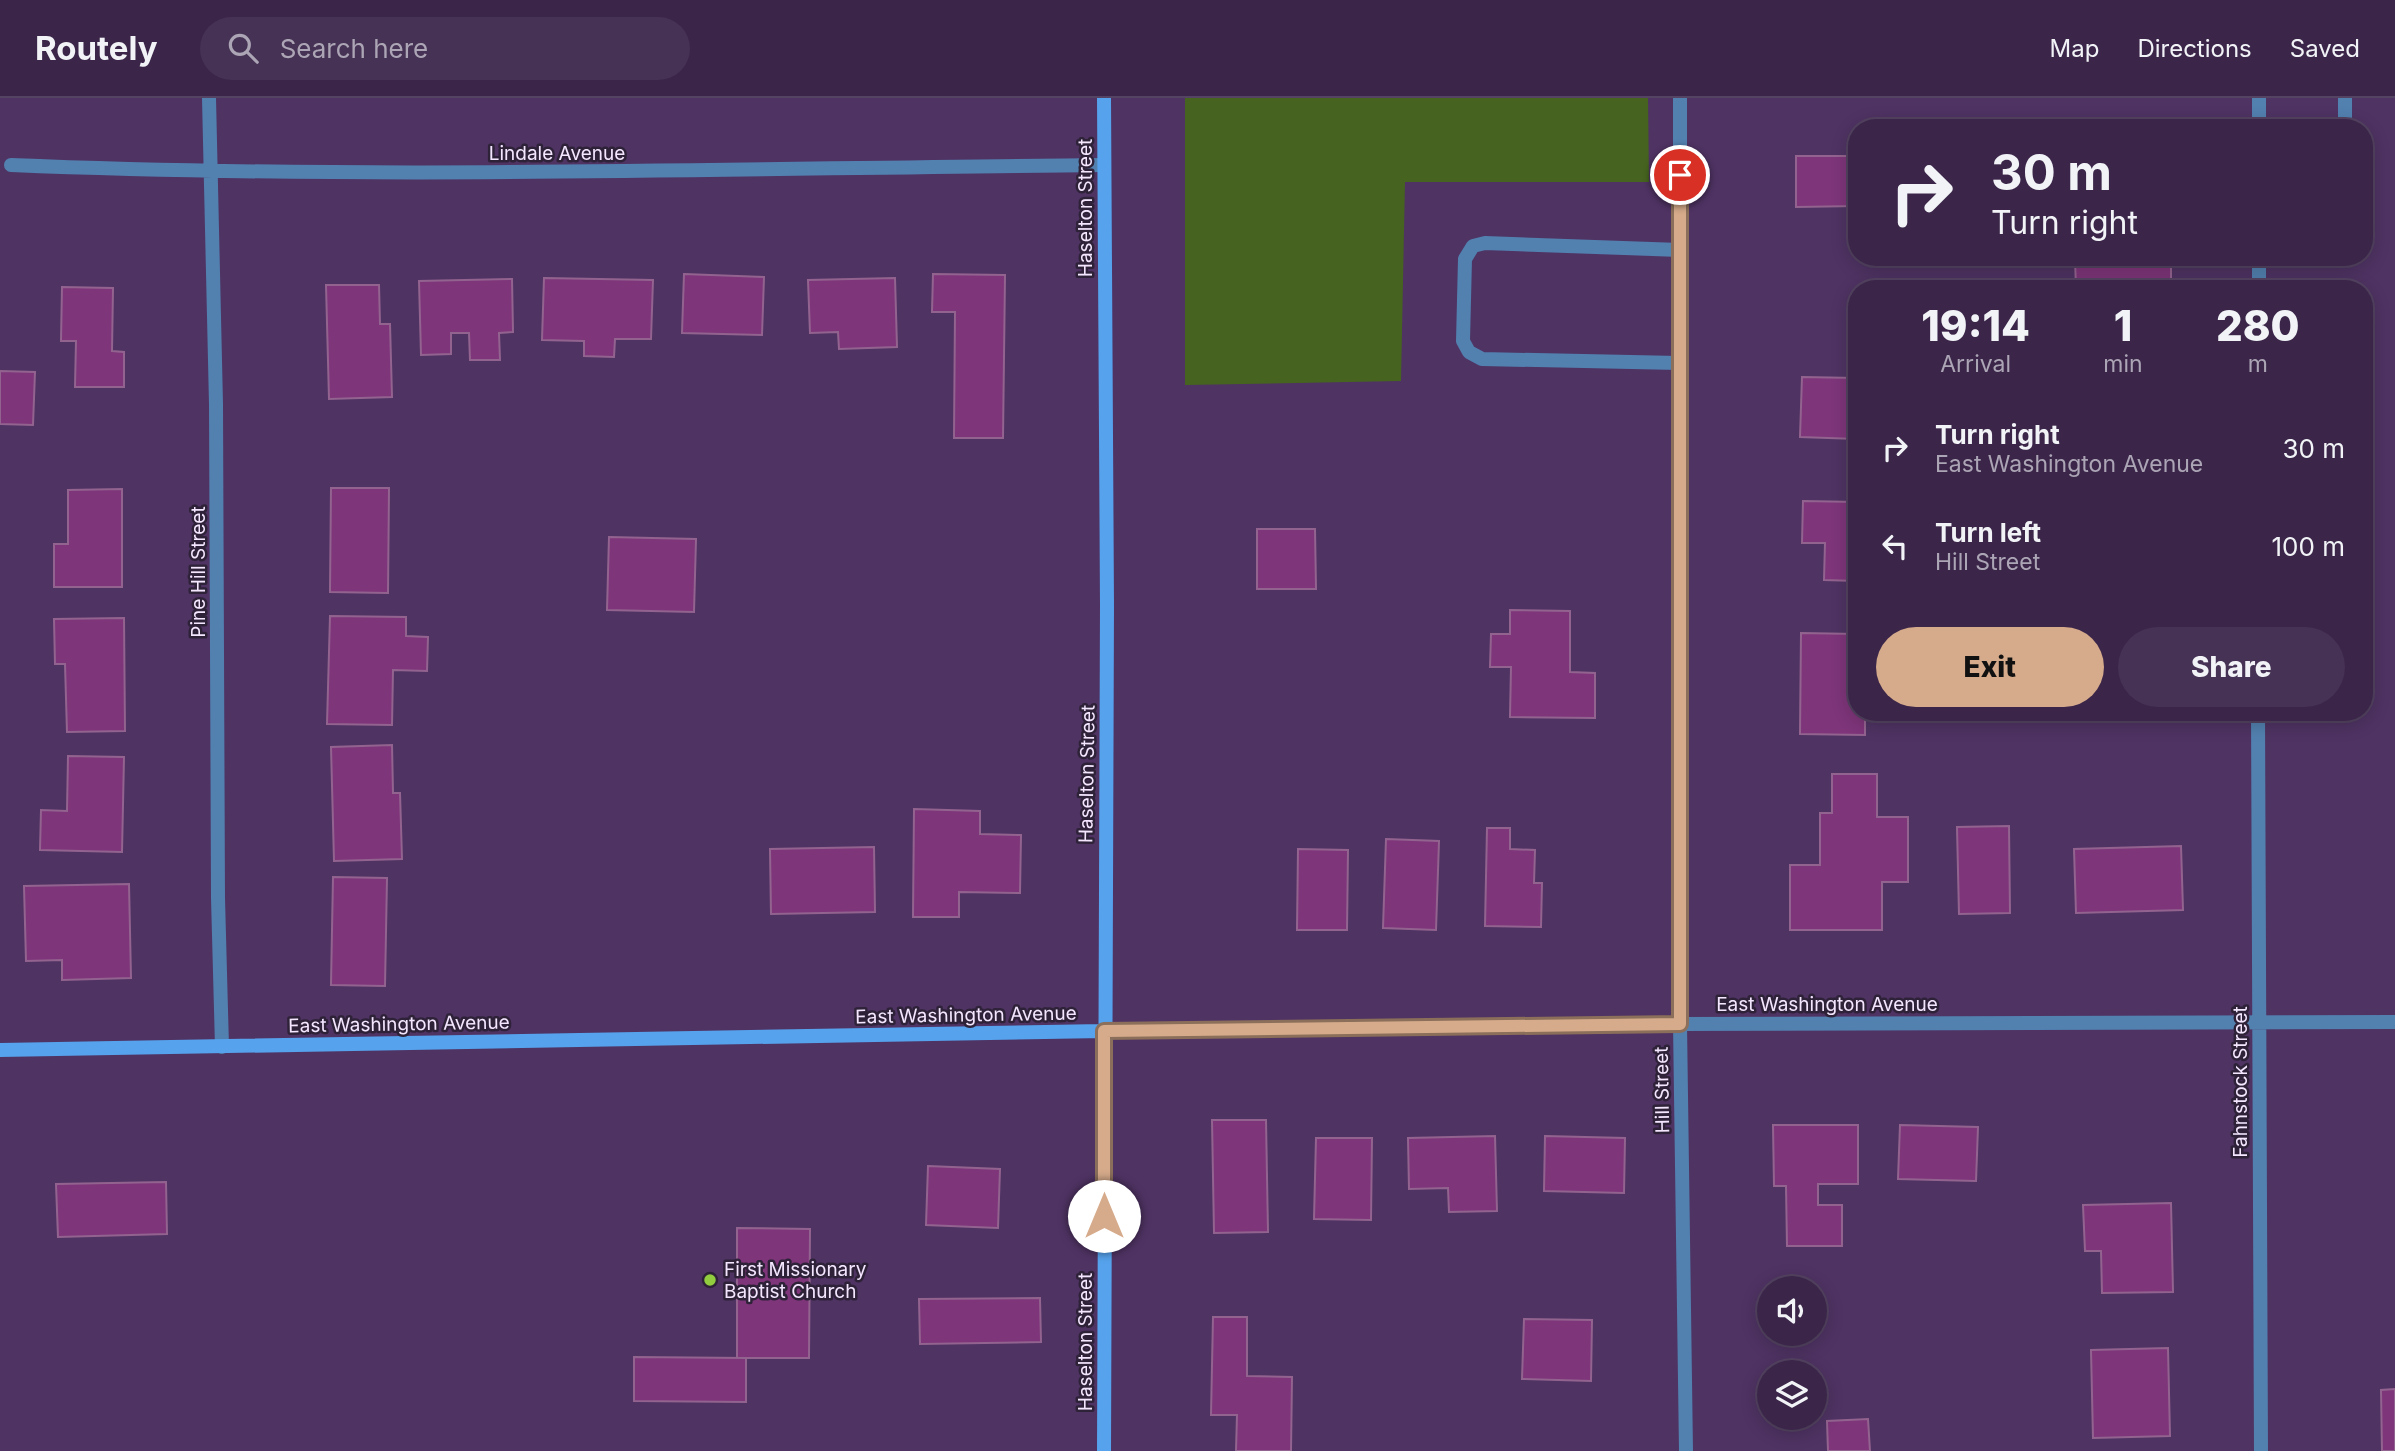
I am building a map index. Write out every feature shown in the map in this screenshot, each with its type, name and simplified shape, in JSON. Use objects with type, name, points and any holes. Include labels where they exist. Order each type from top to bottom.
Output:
[{"type":"street","name":"Pine Hill Street","points":[[209,98],[216,404],[218,898],[222,1047]]},
{"type":"street","name":"Haselton Street","points":[[1104,98],[1107,619],[1104,1451]]},
{"type":"street","name":"Hill Street","points":[[1680,98],[1680,1024],[1686,1451]]},
{"type":"street","points":[[2259,98],[2259,119]]},
{"type":"street","points":[[2345,98],[2345,119]]},
{"type":"street","name":"Lindale Avenue","points":[[11,164],[211,173],[624,172],[1104,164]]},
{"type":"street","points":[[1679,363],[1482,359],[1469,352],[1463,341],[1465,259],[1473,246],[1485,243],[1680,250]]},
{"type":"street","name":"Fahnstock Street","points":[[2258,721],[2261,1451]]},
{"type":"street","name":"East Washington Avenue","points":[[0,1050],[1680,1024],[2395,1022]]},
{"type":"green space","points":[[1185,98],[1648,98],[1649,182],[1405,182],[1401,381],[1185,385]]},
{"type":"building","points":[[1796,156],[1848,156],[1848,206],[1796,207]]},
{"type":"building","points":[[2075,266],[2171,266],[2171,280],[2076,280]]},
{"type":"building","points":[[684,274],[764,277],[762,335],[682,333]]},
{"type":"building","points":[[933,274],[1005,275],[1003,438],[954,438],[955,312],[932,312]]},
{"type":"building","points":[[544,278],[653,280],[651,339],[615,339],[614,357],[584,356],[584,341],[542,340]]},
{"type":"building","points":[[895,278],[897,347],[839,349],[838,332],[810,333],[808,280]]},
{"type":"building","points":[[512,279],[513,332],[499,333],[500,360],[470,360],[469,333],[451,333],[451,354],[421,355],[419,281]]},
{"type":"building","points":[[326,285],[379,285],[380,324],[390,324],[392,397],[329,399]]},
{"type":"building","points":[[62,287],[113,288],[112,351],[124,352],[124,387],[75,387],[76,341],[61,341]]},
{"type":"building","points":[[0,371],[35,372],[33,425],[0,424]]},
{"type":"building","points":[[1802,377],[1848,378],[1848,439],[1800,437]]},
{"type":"building","points":[[331,488],[389,488],[388,593],[330,592]]},
{"type":"building","points":[[122,489],[122,587],[54,587],[54,544],[68,544],[68,490]]},
{"type":"building","points":[[1803,501],[1848,502],[1848,581],[1824,580],[1825,543],[1802,543]]},
{"type":"building","points":[[1257,529],[1315,529],[1316,589],[1257,589]]},
{"type":"building","points":[[609,537],[696,539],[694,612],[607,610]]},
{"type":"building","points":[[1510,610],[1570,611],[1570,672],[1595,673],[1595,718],[1510,717],[1511,667],[1490,667],[1491,634],[1510,634]]},
{"type":"building","points":[[330,616],[406,617],[406,636],[428,637],[427,671],[393,670],[392,725],[327,724]]},
{"type":"building","points":[[124,618],[125,731],[67,732],[65,664],[55,664],[54,619]]},
{"type":"building","points":[[1801,633],[1848,634],[1848,721],[1865,721],[1865,735],[1800,734]]},
{"type":"building","points":[[392,745],[393,793],[400,793],[402,859],[334,861],[331,747]]},
{"type":"building","points":[[68,756],[124,757],[122,852],[40,850],[41,810],[67,811]]},
{"type":"building","points":[[1832,774],[1877,774],[1877,817],[1908,817],[1908,882],[1882,882],[1882,930],[1790,930],[1790,865],[1820,865],[1820,813],[1832,813]]},
{"type":"building","points":[[914,809],[980,811],[980,834],[1021,835],[1020,893],[959,892],[959,917],[913,917]]},
{"type":"building","points":[[2009,826],[2010,913],[1959,914],[1957,827]]},
{"type":"building","points":[[1487,828],[1510,828],[1510,849],[1535,850],[1534,883],[1542,883],[1541,927],[1485,926]]},
{"type":"building","points":[[1386,839],[1439,841],[1436,930],[1383,928]]},
{"type":"building","points":[[2181,846],[2183,910],[2076,913],[2074,849]]},
{"type":"building","points":[[874,847],[875,912],[771,914],[770,849]]},
{"type":"building","points":[[1298,849],[1348,850],[1347,930],[1297,930]]},
{"type":"building","points":[[333,877],[387,878],[385,986],[331,985]]},
{"type":"building","points":[[129,884],[131,978],[62,980],[62,960],[26,961],[24,886]]},
{"type":"building","points":[[1212,1120],[1266,1120],[1268,1232],[1214,1233]]},
{"type":"building","points":[[1773,1125],[1858,1125],[1858,1184],[1818,1184],[1818,1205],[1842,1205],[1842,1246],[1787,1246],[1786,1186],[1774,1186]]},
{"type":"building","points":[[1900,1125],[1978,1127],[1976,1181],[1898,1179]]},
{"type":"building","points":[[1495,1136],[1497,1211],[1449,1212],[1448,1188],[1409,1189],[1408,1138]]},
{"type":"building","points":[[1545,1136],[1625,1138],[1624,1193],[1544,1191]]},
{"type":"building","points":[[1316,1138],[1372,1138],[1371,1220],[1314,1219]]},
{"type":"building","points":[[928,1166],[1000,1169],[998,1228],[926,1225]]},
{"type":"building","points":[[166,1182],[167,1234],[58,1237],[56,1184]]},
{"type":"building","points":[[2171,1203],[2173,1292],[2102,1293],[2101,1251],[2085,1251],[2083,1205]]},
{"type":"building","points":[[737,1228],[810,1229],[809,1358],[737,1358]]},
{"type":"building","points":[[1040,1298],[1041,1342],[920,1344],[919,1299]]},
{"type":"building","points":[[1213,1317],[1247,1317],[1247,1376],[1292,1377],[1291,1451],[1236,1451],[1237,1415],[1211,1415]]},
{"type":"building","points":[[1524,1319],[1592,1320],[1591,1381],[1522,1379]]},
{"type":"building","points":[[2168,1348],[2170,1436],[2093,1438],[2091,1350]]},
{"type":"building","points":[[634,1357],[746,1358],[746,1402],[634,1401]]},
{"type":"building","points":[[2395,1389],[2395,1451],[2382,1451],[2381,1390]]},
{"type":"building","points":[[1868,1419],[1870,1451],[1828,1451],[1827,1421]]},
{"type":"place","name":"First Missionary Baptist Church","points":[[710,1280]]},
{"type":"route","points":[[1104,1216],[1104,1031],[1680,1024],[1680,175]]}]
